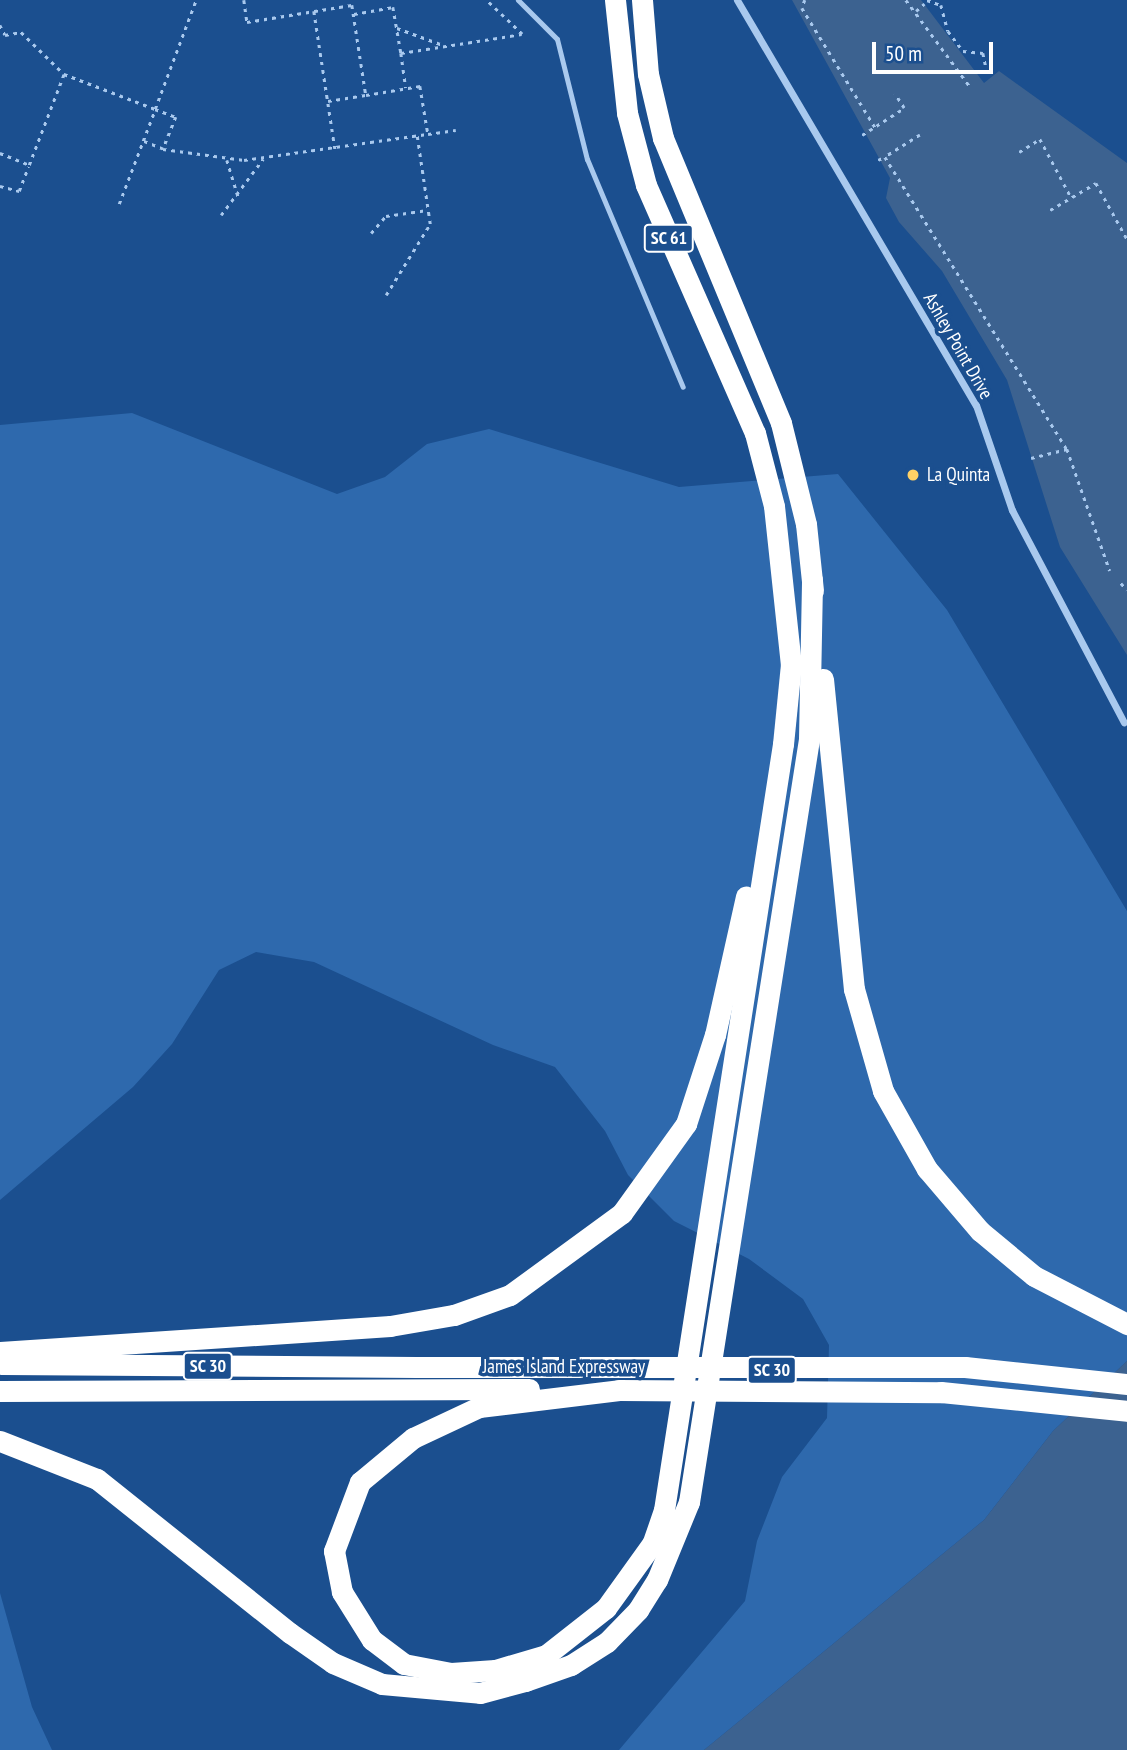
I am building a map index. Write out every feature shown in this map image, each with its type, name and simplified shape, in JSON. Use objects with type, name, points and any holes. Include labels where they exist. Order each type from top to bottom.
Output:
[{"type":"highway","name":"SC 61","points":[[642,0],[648,74],[663,138],[792,458],[812,580]]},
{"type":"highway","name":"SC 61","points":[[613,3],[627,113],[646,185],[764,464],[789,595],[791,664],[783,744]]},
{"type":"highway","points":[[812,580],[854,989],[883,1091],[928,1169],[980,1231],[1034,1276],[1127,1324]]},
{"type":"highway","points":[[0,1441],[97,1479],[290,1633],[333,1664],[382,1684],[480,1693],[525,1681],[571,1665],[607,1642],[638,1610],[657,1580],[689,1502],[809,739],[812,580]]},
{"type":"highway","points":[[0,1352],[390,1326],[454,1315],[510,1295],[567,1258],[622,1213],[686,1124],[715,1035],[783,744]]},
{"type":"highway","points":[[619,1390],[480,1407],[413,1438],[360,1482],[334,1551],[342,1592],[372,1640],[404,1664],[451,1673],[495,1670],[546,1655],[606,1608],[635,1576],[652,1544],[664,1510],[783,744]]},
{"type":"highway","name":"James Island Expressway","points":[[0,1364],[965,1367],[1127,1384]]},
{"type":"highway","name":"James Island Expressway","points":[[0,1391],[941,1392],[1127,1411]]},
{"type":"street","name":"Ashley Point Drive","points":[[737,0],[976,405],[1012,510],[1124,722]]},
{"type":"lane","points":[[518,0],[556,39],[587,159],[683,387]]},
{"type":"path","points":[[119,204],[196,0]]},
{"type":"path","points":[[244,0],[247,22],[352,5],[366,95]]},
{"type":"path","points":[[401,53],[522,34],[486,0]]},
{"type":"path","points":[[805,0],[802,8],[875,127]]},
{"type":"path","points":[[906,0],[971,88]]},
{"type":"path","points":[[928,0],[941,5],[948,30],[964,51],[983,53],[986,67]]},
{"type":"path","points":[[914,12],[924,4]]},
{"type":"path","points":[[354,14],[393,7],[407,89]]},
{"type":"path","points":[[314,11],[335,149]]},
{"type":"path","points":[[0,25],[5,34],[21,32],[64,74],[176,117],[163,149]]},
{"type":"path","points":[[397,28],[446,46]]},
{"type":"path","points":[[0,186],[19,191],[64,74]]},
{"type":"path","points":[[328,101],[420,86],[428,134]]},
{"type":"path","points":[[862,135],[904,108],[895,94]]},
{"type":"path","points":[[143,141],[163,149],[227,159],[263,159],[456,130]]},
{"type":"path","points":[[878,160],[920,135]]},
{"type":"path","points":[[386,296],[430,224],[417,136]]},
{"type":"path","points":[[1019,152],[1040,139],[1071,197]]},
{"type":"path","points":[[0,153],[29,165]]},
{"type":"path","points":[[885,157],[1068,449],[1110,571]]},
{"type":"path","points":[[227,159],[238,197]]},
{"type":"path","points":[[220,215],[238,197],[263,159]]},
{"type":"path","points":[[1049,210],[1096,183],[1127,239]]},
{"type":"path","points":[[371,233],[386,216],[428,209]]},
{"type":"path","points":[[1031,457],[1068,449]]},
{"type":"path","points":[[1121,583],[1127,590]]},
{"type":"shaded area","points":[[792,0],[921,0],[984,83],[999,71],[1127,163],[1127,655],[1060,547],[1007,380],[942,271],[899,222],[886,198],[890,178]]},
{"type":"shaded area","points":[[132,413],[337,494],[385,477],[427,444],[489,429],[679,487],[838,474],[947,610],[1127,911],[1127,1361],[1053,1431],[984,1520],[704,1750],[619,1750],[745,1601],[757,1541],[782,1477],[827,1418],[829,1345],[803,1299],[749,1259],[674,1221],[628,1175],[605,1131],[555,1067],[493,1045],[314,962],[256,952],[219,970],[172,1044],[133,1087],[0,1200],[0,425]]},
{"type":"shaded area","points":[[1127,1361],[1127,1750],[704,1750],[984,1520],[1053,1431]]},
{"type":"shaded area","points":[[0,1593],[32,1707],[52,1750],[0,1750]]},
{"type":"place","name":"La Quinta","points":[[913,475]]}]
